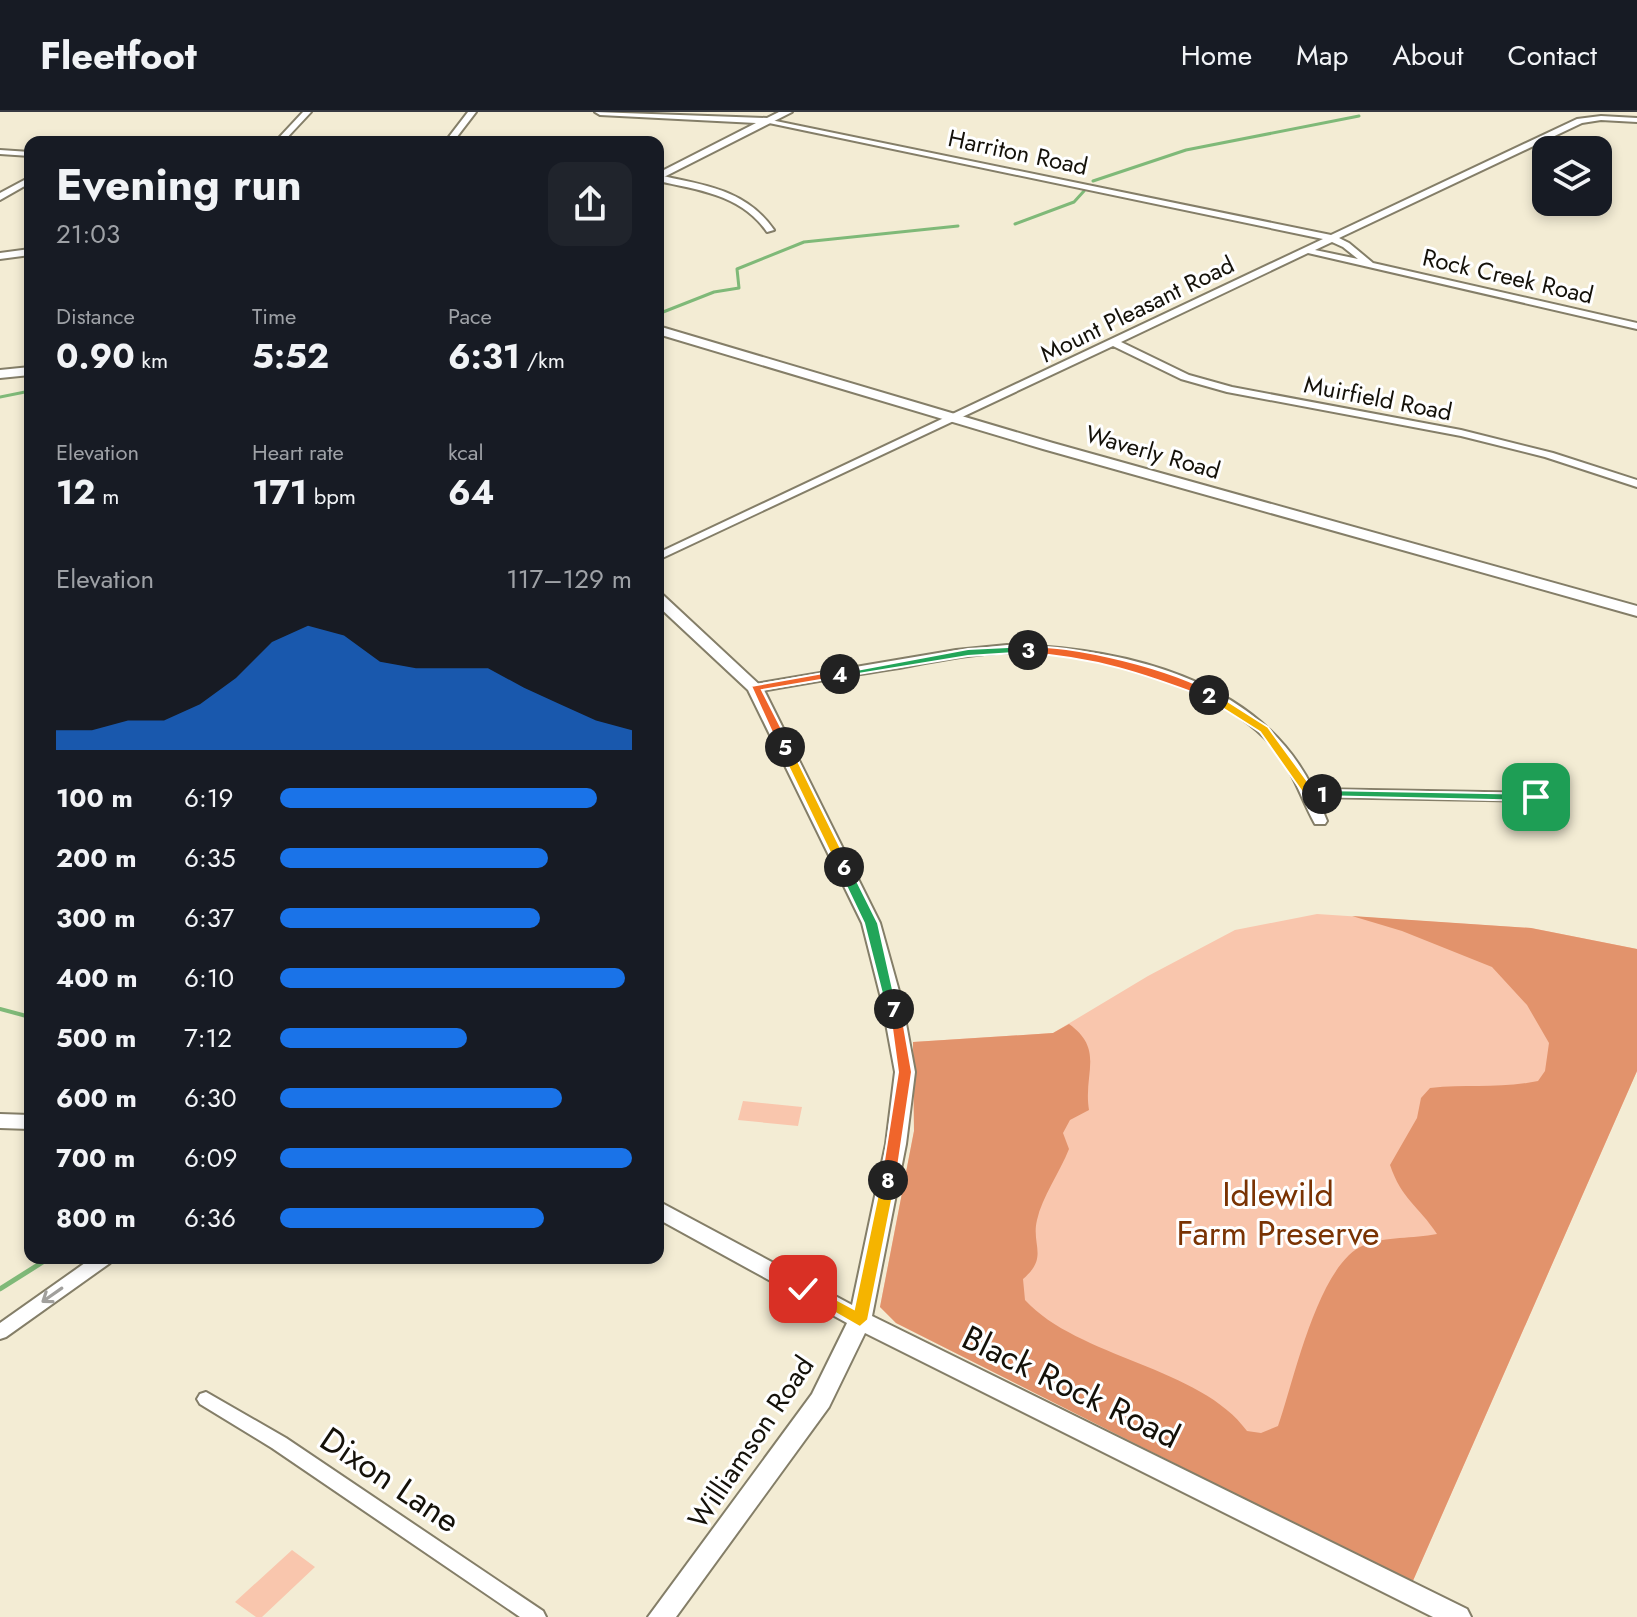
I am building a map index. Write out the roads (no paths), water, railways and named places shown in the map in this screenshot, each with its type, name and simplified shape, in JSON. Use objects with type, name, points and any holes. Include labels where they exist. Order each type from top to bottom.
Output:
[{"type":"street","points":[[285,136],[307,112]]},
{"type":"street","points":[[454,136],[472,112]]},
{"type":"street","name":"Harriton Road","points":[[600,112],[769,121],[1331,238]]},
{"type":"street","points":[[664,175],[787,112]]},
{"type":"street","name":"Mount Pleasant Road","points":[[664,554],[1580,121],[1601,118],[1637,120]]},
{"type":"street","points":[[0,152],[24,154]]},
{"type":"street","points":[[664,180],[732,198],[759,212],[770,230]]},
{"type":"street","points":[[0,197],[24,183]]},
{"type":"street","name":"Rock Creek Road","points":[[1331,238],[1346,245],[1370,265]]},
{"type":"street","name":"Rock Creek Road","points":[[1305,250],[1637,326]]},
{"type":"street","points":[[0,256],[24,253]]},
{"type":"street","name":"Waverly Road","points":[[664,332],[954,418],[1637,611]]},
{"type":"street","name":"Muirfield Road","points":[[1115,343],[1185,377],[1231,390],[1461,433],[1549,455],[1637,484]]},
{"type":"street","points":[[0,374],[24,372]]},
{"type":"street","name":"Williamson Road","points":[[661,1617],[821,1400],[860,1320],[896,1144],[905,1072],[892,1002],[871,923],[755,688],[664,604]]},
{"type":"street","points":[[755,688],[987,650],[1030,650],[1099,657],[1201,690],[1260,727],[1294,766],[1310,793],[1320,821]]},
{"type":"street","points":[[1310,793],[1536,797]]},
{"type":"street","points":[[0,1121],[24,1122]]},
{"type":"street","name":"Black Rock Road","points":[[664,1212],[860,1320],[1458,1617]]},
{"type":"street","points":[[0,1332],[96,1264]]},
{"type":"street","name":"Dixon Lane","points":[[206,1399],[279,1443],[536,1617]]},
{"type":"waterway","points":[[1093,181],[1186,150],[1359,116]]},
{"type":"waterway","points":[[1015,224],[1074,202],[1084,191]]},
{"type":"waterway","points":[[664,312],[714,292],[739,288],[737,269],[804,242],[958,226]]},
{"type":"waterway","points":[[0,397],[24,392]]},
{"type":"waterway","points":[[0,1009],[24,1015]]},
{"type":"waterway","points":[[0,1289],[40,1264]]},
{"type":"park label","name":"Idlewild Farm Preserve","points":[[1278,1214]]}]
